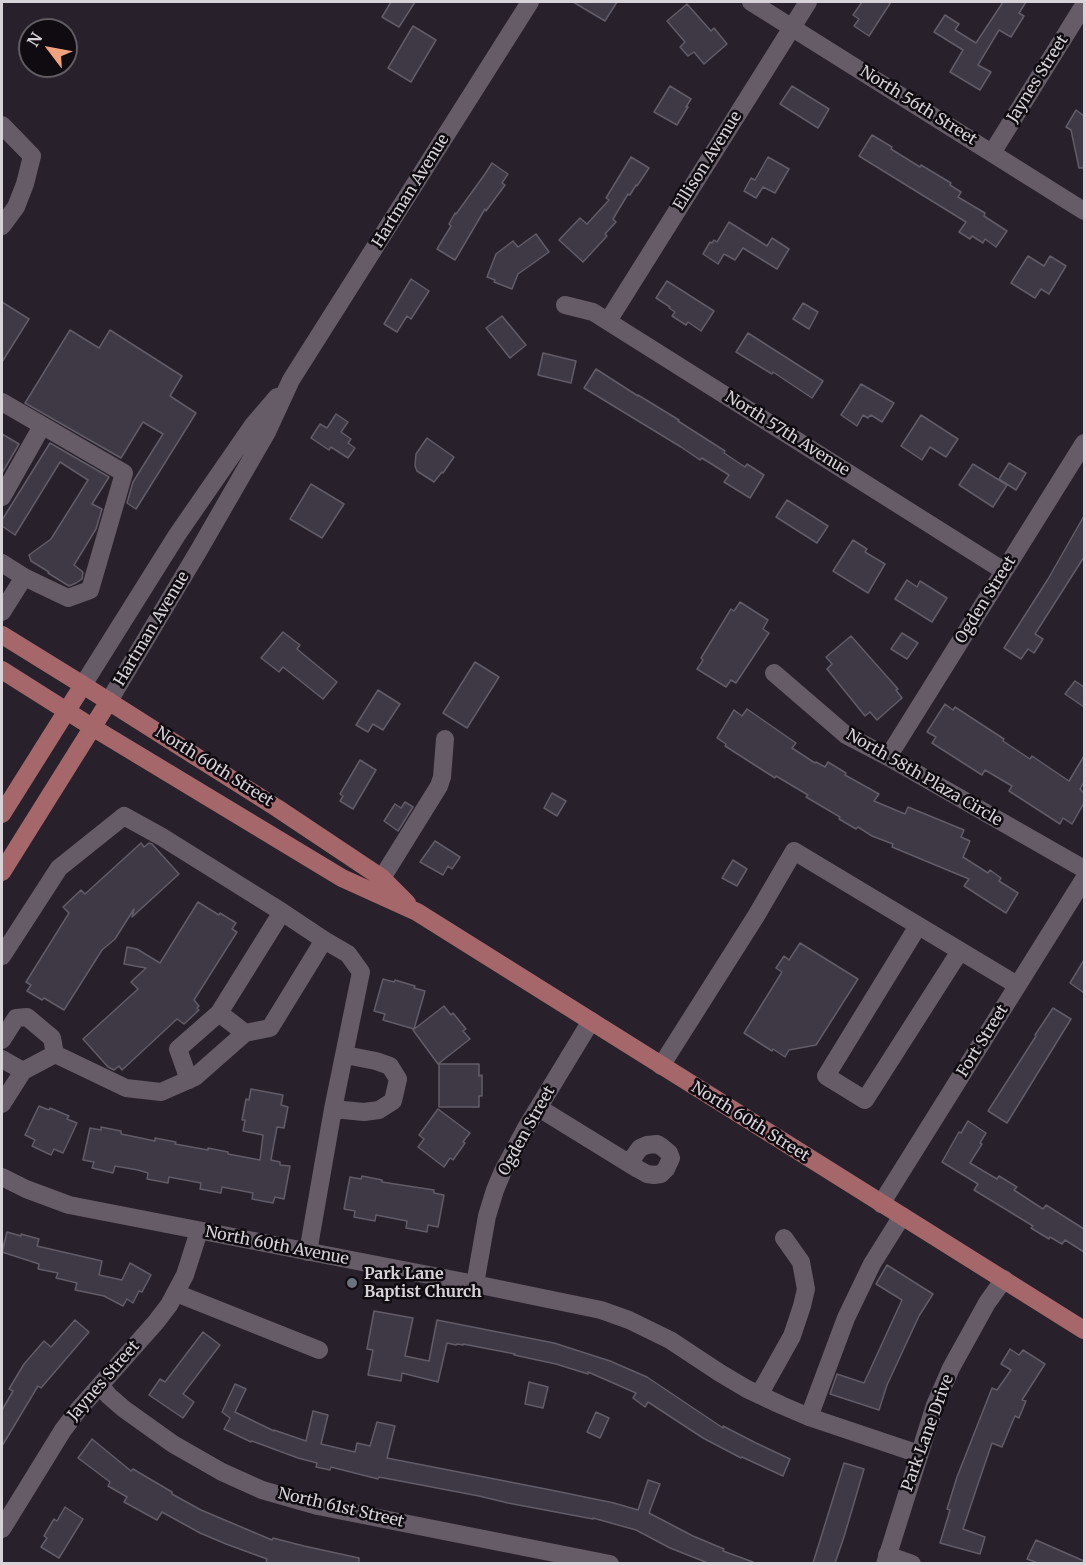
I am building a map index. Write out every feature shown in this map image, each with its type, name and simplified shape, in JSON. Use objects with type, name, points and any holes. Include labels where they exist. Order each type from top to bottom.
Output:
[{"type":"main road","name":"North 60th Street","points":[[2,635],[277,808],[382,878],[417,912]]},
{"type":"main road","name":"North 60th Street","points":[[2,670],[342,878],[417,912],[1084,1330]]},
{"type":"main road","name":"Hartman Avenue","points":[[2,814],[83,685]]},
{"type":"main road","name":"Hartman Avenue","points":[[2,872],[109,701]]},
{"type":"street","name":"Hartman Avenue","points":[[109,701],[267,432],[291,380],[530,2]]},
{"type":"street","name":"North 56th Street","points":[[751,2],[1084,212]]},
{"type":"street","name":"Ellison Avenue","points":[[608,321],[807,2]]},
{"type":"street","name":"Jaynes Street","points":[[992,153],[1084,5]]},
{"type":"street","points":[[2,124],[32,156],[16,207],[2,226]]},
{"type":"street","name":"North 57th Avenue","points":[[565,305],[593,312],[608,321],[1004,571]]},
{"type":"street","name":"Hartman Avenue","points":[[83,685],[177,535],[254,424],[291,380]]},
{"type":"street","points":[[2,402],[124,473],[90,590],[68,598],[24,577],[2,563]]},
{"type":"street","points":[[2,497],[42,426]]},
{"type":"street","name":"Ogden Street","points":[[888,757],[1084,443]]},
{"type":"street","points":[[2,612],[24,577]]},
{"type":"street","name":"North 58th Plaza Circle","points":[[774,673],[846,735],[1084,869]]},
{"type":"street","points":[[382,878],[439,786],[442,777],[445,738]]},
{"type":"street","points":[[2,956],[59,868],[124,816],[162,837],[348,954],[361,972],[333,1108],[308,1252]]},
{"type":"street","points":[[661,1066],[756,916],[794,851],[1017,985]]},
{"type":"street","name":"Fort Street","points":[[881,1204],[1084,879]]},
{"type":"street","points":[[189,1080],[178,1049],[219,1013],[282,912]]},
{"type":"street","points":[[918,926],[826,1076],[865,1100],[960,951]]},
{"type":"street","points":[[55,1054],[126,1088],[161,1092],[195,1077],[245,1033],[270,1028],[324,940]]},
{"type":"street","points":[[219,1013],[245,1033]]},
{"type":"street","points":[[2,1040],[16,1018],[27,1017],[52,1038],[55,1054]]},
{"type":"street","name":"Ogden Street","points":[[475,1284],[488,1216],[503,1170],[591,1022]]},
{"type":"street","points":[[2,1104],[23,1071],[55,1054]]},
{"type":"street","points":[[333,1108],[364,1112],[379,1110],[393,1101],[398,1080],[390,1066],[345,1055]]},
{"type":"street","points":[[2,1059],[23,1071]]},
{"type":"street","points":[[539,1108],[629,1163]]},
{"type":"street","name":"North 60th Avenue","points":[[2,1177],[26,1189],[69,1205],[577,1304],[628,1320],[670,1340],[759,1395],[809,1417],[919,1454]]},
{"type":"street","points":[[809,1417],[846,1318],[872,1264],[902,1216]]},
{"type":"street","name":"Jaynes Street","points":[[2,1529],[63,1430],[156,1322],[176,1293],[185,1275],[199,1231]]},
{"type":"street","points":[[759,1395],[792,1336],[806,1289],[801,1262],[784,1239]]},
{"type":"street","name":"Park Lane Drive","points":[[886,1559],[935,1405],[951,1368],[987,1303],[1004,1279]]},
{"type":"street","points":[[176,1293],[319,1350]]},
{"type":"street","name":"North 61st Street","points":[[100,1385],[124,1409],[172,1444],[222,1472],[262,1490],[318,1506],[610,1563]]},
{"type":"street","points":[[886,1559],[912,1563]]},
{"type":"building","points":[[391,2],[415,2],[399,27],[382,17]]},
{"type":"building","points":[[573,2],[617,2],[605,21]]},
{"type":"building","points":[[862,2],[891,2],[869,36],[854,26],[859,19],[853,15]]},
{"type":"building","points":[[1003,2],[1026,2],[1019,13],[1024,16],[1011,37],[999,30],[978,65],[991,72],[980,90],[950,72],[963,50],[934,32],[945,15],[959,24],[955,30],[976,43]]},
{"type":"building","points":[[687,4],[711,31],[714,28],[727,44],[704,64],[694,52],[688,56],[680,47],[685,42],[667,21]]},
{"type":"building","points":[[413,26],[436,40],[411,82],[388,68]]},
{"type":"building","points":[[670,86],[691,99],[677,125],[654,112]]},
{"type":"building","points":[[792,86],[829,109],[818,128],[780,104]]},
{"type":"building","points":[[1076,110],[1084,116],[1084,168],[1079,168],[1071,130],[1066,127]]},
{"type":"building","points":[[872,135],[920,167],[921,165],[951,183],[950,185],[961,192],[958,197],[985,213],[984,216],[1007,231],[996,247],[985,239],[983,243],[959,232],[966,222],[859,156]]},
{"type":"building","points":[[631,157],[649,168],[630,195],[628,194],[613,219],[616,222],[605,234],[607,236],[583,262],[559,240],[580,218],[587,224],[609,200],[606,198]]},
{"type":"building","points":[[768,157],[789,169],[775,193],[763,187],[756,198],[744,191],[751,178],[755,180]]},
{"type":"building","points":[[492,163],[508,174],[502,183],[505,185],[486,211],[485,209],[455,260],[437,249],[451,226],[449,224],[455,213]]},
{"type":"building","points":[[729,222],[767,246],[772,238],[789,249],[777,269],[743,248],[735,260],[724,254],[718,264],[703,254],[710,242],[714,240],[717,242]]},
{"type":"building","points":[[536,234],[549,252],[518,274],[512,289],[487,277],[496,254],[513,241],[518,247]]},
{"type":"building","points":[[1028,256],[1044,266],[1050,256],[1066,266],[1049,294],[1041,289],[1035,298],[1011,283]]},
{"type":"building","points":[[411,279],[429,291],[411,319],[407,316],[397,332],[384,324]]},
{"type":"building","points":[[667,281],[714,311],[701,331],[688,322],[686,325],[672,316],[675,312],[656,298]]},
{"type":"building","points":[[2,302],[29,319],[2,362]]},
{"type":"building","points":[[803,303],[818,312],[809,329],[793,319]]},
{"type":"building","points":[[502,316],[526,345],[510,358],[486,328]]},
{"type":"building","points":[[70,330],[99,348],[110,330],[182,376],[170,396],[196,413],[136,509],[127,503],[133,482],[163,434],[143,422],[121,458],[25,403]]},
{"type":"building","points":[[748,333],[823,381],[812,398],[773,372],[772,374],[736,352]]},
{"type":"building","points":[[543,353],[576,361],[571,383],[538,375]]},
{"type":"building","points":[[596,369],[679,420],[745,467],[747,464],[764,475],[750,498],[724,482],[729,475],[702,458],[700,460],[584,388]]},
{"type":"building","points":[[861,384],[894,403],[882,422],[871,415],[868,418],[863,415],[857,426],[841,415]]},
{"type":"building","points":[[336,414],[348,422],[341,432],[351,439],[348,443],[355,448],[348,458],[331,447],[329,450],[311,438],[320,424],[327,428]]},
{"type":"building","points":[[921,415],[958,439],[946,457],[930,447],[922,460],[901,446]]},
{"type":"building","points":[[2,434],[19,444],[2,473]]},
{"type":"building","points":[[427,438],[454,457],[434,482],[417,471],[415,466],[416,454]]},
{"type":"building","points":[[50,443],[109,477],[92,504],[102,509],[96,529],[74,565],[83,572],[82,579],[69,586],[31,561],[29,555],[51,539],[88,480],[60,462],[15,535],[2,526],[2,520]]},
{"type":"building","points":[[1009,463],[1026,473],[1016,490],[999,479]]},
{"type":"building","points":[[973,464],[1007,485],[993,507],[959,485]]},
{"type":"building","points":[[311,484],[344,504],[322,538],[290,519]]},
{"type":"building","points":[[787,500],[828,526],[817,543],[776,517]]},
{"type":"building","points":[[1084,516],[1084,557],[1035,634],[1043,639],[1034,653],[1028,649],[1021,659],[1004,648],[1048,579]]},
{"type":"building","points":[[853,540],[867,549],[865,552],[885,564],[868,593],[833,571]]},
{"type":"building","points":[[907,580],[917,587],[920,581],[947,598],[932,622],[895,599]]},
{"type":"building","points":[[740,602],[768,620],[763,629],[769,633],[736,683],[731,680],[726,687],[697,669],[703,660],[701,658],[731,609],[734,611]]},
{"type":"building","points":[[283,632],[300,645],[297,649],[337,682],[323,699],[283,667],[279,672],[261,658]]},
{"type":"building","points":[[902,633],[918,643],[907,659],[891,649]]},
{"type":"building","points":[[851,636],[898,689],[896,690],[902,698],[877,720],[870,712],[865,716],[827,669],[832,664],[826,657]]},
{"type":"building","points":[[475,662],[499,677],[467,728],[443,713]]},
{"type":"building","points":[[1075,681],[1084,687],[1084,707],[1065,694]]},
{"type":"building","points":[[378,690],[400,704],[383,730],[373,724],[368,732],[356,725]]},
{"type":"building","points":[[945,704],[953,710],[955,707],[1030,759],[1032,756],[1069,781],[1084,756],[1084,782],[1080,789],[1084,793],[1084,803],[1072,824],[1063,818],[1060,824],[1009,791],[1012,786],[985,770],[982,775],[932,743],[936,737],[927,732]]},
{"type":"building","points":[[747,709],[796,743],[792,748],[815,763],[825,767],[828,762],[846,773],[845,775],[879,794],[874,801],[905,814],[908,807],[964,830],[961,837],[970,841],[963,857],[988,873],[990,870],[1001,878],[999,881],[1018,893],[1006,913],[964,886],[969,879],[892,847],[893,844],[872,836],[858,827],[856,829],[806,797],[808,795],[776,776],[775,778],[725,746],[726,744],[717,738],[734,710],[742,716]]},
{"type":"building","points":[[360,760],[376,770],[353,809],[340,801],[343,796],[340,794]]},
{"type":"building","points":[[552,793],[566,801],[557,816],[544,808]]},
{"type":"building","points":[[405,802],[413,807],[398,831],[384,821],[395,804],[401,808]]},
{"type":"building","points":[[435,841],[460,857],[452,869],[448,866],[443,875],[420,862]]},
{"type":"building","points":[[141,843],[144,847],[149,843],[152,844],[179,874],[132,917],[134,909],[115,939],[102,950],[64,1010],[27,991],[31,985],[26,982],[69,913],[63,907],[81,890],[85,894]]},
{"type":"building","points":[[733,860],[747,869],[737,886],[722,878]]},
{"type":"building","points":[[198,902],[236,923],[232,929],[237,932],[194,1000],[199,1010],[184,1024],[177,1019],[122,1070],[119,1066],[114,1070],[108,1067],[83,1039],[138,989],[131,982],[146,968],[124,964],[127,947],[137,949],[160,963]]},
{"type":"building","points":[[800,943],[858,979],[816,1045],[789,1050],[785,1057],[744,1033],[782,972],[776,968],[784,956],[789,960]]},
{"type":"building","points":[[1084,960],[1084,993],[1070,983]]},
{"type":"building","points":[[383,979],[394,982],[395,980],[425,991],[414,1029],[383,1020],[385,1014],[374,1011]]},
{"type":"building","points":[[444,1006],[466,1029],[463,1031],[470,1039],[438,1064],[413,1030]]},
{"type":"building","points":[[1053,1008],[1071,1019],[1007,1123],[988,1111]]},
{"type":"building","points":[[439,1064],[479,1064],[479,1076],[482,1075],[482,1096],[479,1096],[479,1107],[439,1107]]},
{"type":"building","points":[[251,1089],[283,1095],[281,1105],[288,1107],[284,1128],[277,1127],[271,1160],[280,1162],[280,1165],[290,1166],[284,1199],[275,1197],[273,1203],[252,1199],[253,1193],[222,1187],[221,1193],[200,1189],[201,1183],[169,1177],[168,1183],[147,1179],[148,1173],[115,1166],[113,1173],[92,1168],[94,1162],[83,1160],[90,1128],[101,1130],[101,1127],[121,1131],[121,1134],[155,1141],[155,1138],[260,1160],[263,1135],[243,1131],[245,1120],[242,1120],[246,1099],[249,1100]]},
{"type":"building","points":[[39,1106],[69,1116],[67,1119],[77,1123],[63,1153],[54,1149],[51,1155],[32,1146],[35,1140],[25,1135]]},
{"type":"building","points":[[438,1109],[470,1133],[453,1160],[450,1158],[444,1167],[418,1147],[424,1139],[419,1135]]},
{"type":"building","points":[[968,1121],[986,1133],[970,1163],[997,1179],[999,1176],[1017,1187],[1014,1190],[1043,1209],[1046,1205],[1084,1229],[1084,1252],[1065,1240],[1062,1244],[1031,1228],[1033,1226],[974,1190],[978,1184],[942,1162]]},
{"type":"building","points":[[362,1176],[382,1180],[382,1182],[434,1190],[434,1193],[444,1195],[438,1227],[428,1225],[427,1232],[406,1228],[407,1221],[376,1215],[375,1221],[354,1217],[355,1211],[344,1209],[350,1177],[361,1179]]},
{"type":"building","points":[[7,1232],[39,1239],[37,1246],[102,1261],[99,1275],[122,1280],[130,1263],[151,1275],[133,1303],[127,1299],[123,1306],[104,1296],[75,1290],[77,1283],[56,1278],[58,1273],[38,1269],[39,1264],[2,1252]]},
{"type":"building","points":[[887,1265],[933,1294],[919,1316],[887,1385],[879,1410],[830,1394],[837,1374],[864,1383],[902,1300],[876,1284]]},
{"type":"building","points":[[374,1311],[413,1318],[405,1356],[429,1361],[437,1320],[554,1343],[610,1361],[647,1377],[723,1428],[723,1426],[790,1459],[783,1476],[703,1438],[648,1402],[645,1407],[633,1398],[636,1393],[588,1372],[588,1374],[515,1354],[447,1343],[438,1382],[402,1373],[401,1381],[368,1375],[373,1350],[367,1349]]},
{"type":"building","points":[[75,1320],[89,1332],[41,1388],[38,1386],[2,1446],[2,1410],[13,1391],[9,1389],[24,1364],[44,1341],[51,1347]]},
{"type":"building","points":[[203,1332],[220,1345],[183,1394],[194,1402],[183,1418],[149,1395],[160,1379],[165,1382]]},
{"type":"building","points":[[1010,1349],[1019,1355],[1023,1350],[1045,1364],[1022,1400],[1026,1401],[1019,1418],[1015,1416],[1002,1447],[992,1443],[963,1529],[985,1537],[980,1554],[940,1543],[957,1477],[992,1388],[997,1390],[1011,1370],[1001,1364]]},
{"type":"building","points":[[529,1382],[548,1387],[543,1408],[525,1404]]},
{"type":"building","points":[[235,1384],[246,1389],[235,1412],[274,1431],[306,1441],[313,1411],[328,1415],[321,1444],[355,1452],[357,1443],[370,1446],[377,1422],[395,1426],[387,1458],[614,1503],[638,1510],[648,1480],[660,1484],[649,1513],[724,1549],[723,1551],[753,1563],[708,1563],[670,1548],[636,1530],[593,1518],[379,1477],[378,1479],[331,1467],[330,1470],[316,1467],[317,1463],[251,1442],[224,1429],[230,1418],[222,1412]]},
{"type":"building","points":[[596,1412],[609,1418],[600,1438],[587,1432]]},
{"type":"building","points":[[92,1439],[131,1471],[133,1469],[201,1510],[272,1540],[273,1538],[359,1558],[359,1563],[266,1563],[267,1559],[200,1533],[162,1512],[157,1520],[124,1502],[127,1497],[108,1486],[110,1482],[78,1458]]},
{"type":"building","points":[[844,1463],[864,1469],[844,1537],[835,1563],[813,1563]]},
{"type":"building","points":[[65,1507],[83,1519],[59,1558],[41,1547],[47,1538],[44,1536],[54,1519],[57,1521]]},
{"type":"building","points":[[1036,1540],[1084,1561],[1084,1563],[1038,1563],[1027,1559]]},
{"type":"place","name":"Park Lane Baptist Church","points":[[352,1283]]}]
